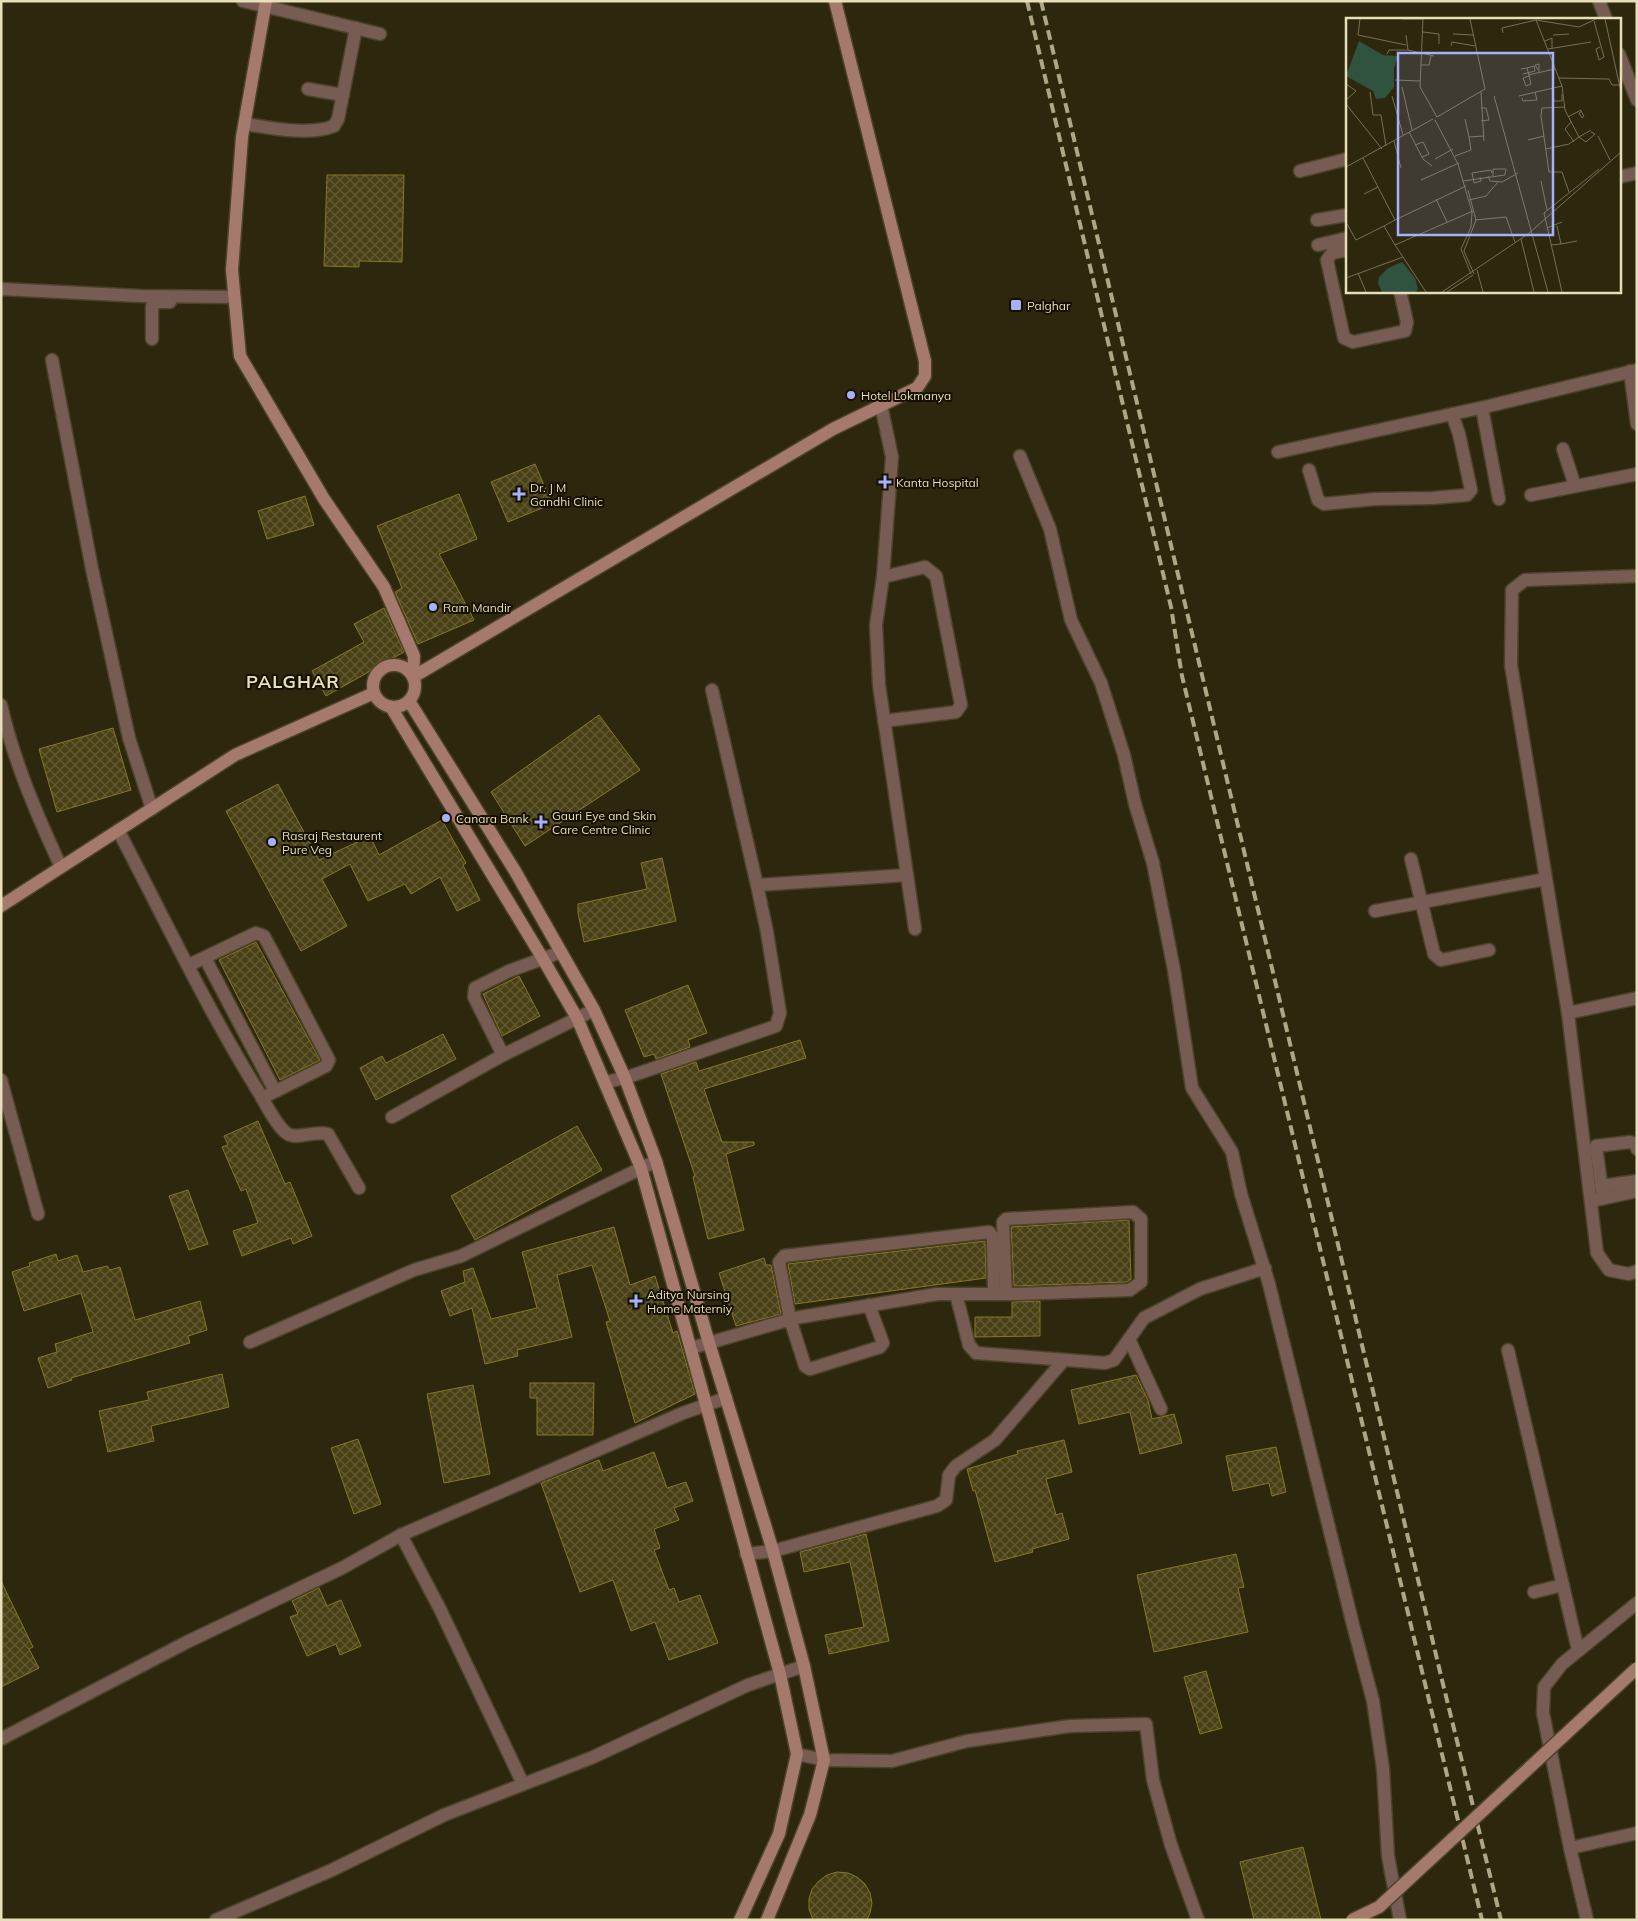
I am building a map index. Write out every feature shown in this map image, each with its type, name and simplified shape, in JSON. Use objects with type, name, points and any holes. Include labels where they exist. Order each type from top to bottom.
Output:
[{"type":"street","points":[[243,1],[266,4],[380,34]]},
{"type":"street","points":[[413,677],[833,428],[917,388],[924,376],[925,361],[835,1]]},
{"type":"street","points":[[1599,1],[1606,18]]},
{"type":"street","points":[[266,4],[242,137],[232,270],[240,356],[324,498],[384,588],[414,656],[413,677]]},
{"type":"street","points":[[245,124],[308,131],[327,129],[334,126],[338,119],[356,28]]},
{"type":"street","points":[[1620,57],[1637,100]]},
{"type":"street","points":[[308,89],[343,95]]},
{"type":"street","points":[[1300,171],[1346,159]]},
{"type":"street","points":[[1620,177],[1637,173]]},
{"type":"street","points":[[1317,220],[1346,214]]},
{"type":"street","points":[[1318,244],[1346,238]]},
{"type":"street","points":[[1346,250],[1332,253],[1327,260],[1344,338],[1353,342],[1405,331],[1407,322],[1400,292]]},
{"type":"street","points":[[1,289],[235,300]]},
{"type":"street","points":[[152,339],[152,306],[156,302],[235,300]]},
{"type":"street","points":[[52,360],[92,570],[129,738],[152,809]]},
{"type":"street","points":[[1278,452],[1482,408],[1633,371],[1637,424]]},
{"type":"street","points":[[881,405],[892,457],[883,577],[876,625],[879,685],[915,929]]},
{"type":"street","points":[[1482,408],[1499,498]]},
{"type":"street","points":[[1309,470],[1318,500],[1324,504],[1375,498],[1433,498],[1467,495],[1471,490],[1459,434],[1452,414]]},
{"type":"street","points":[[1563,449],[1575,486]]},
{"type":"street","points":[[1020,456],[1050,529],[1071,620],[1101,683],[1124,755],[1135,804],[1153,863],[1174,970],[1192,1088],[1232,1152],[1241,1194],[1265,1268],[1373,1700],[1383,1769],[1388,1856],[1400,1920]]},
{"type":"street","points":[[1531,495],[1637,474]]},
{"type":"street","points":[[883,577],[925,567],[936,576],[961,705],[956,712],[884,721]]},
{"type":"street","points":[[1637,576],[1525,580],[1512,590],[1511,666],[1599,1195],[1598,1253],[1609,1270],[1629,1274],[1637,1271]]},
{"type":"street","points":[[390,664],[401,666],[409,671],[415,680],[415,690],[409,701],[399,707],[387,706],[377,700],[374,693],[372,689],[374,677],[380,669],[390,664]]},
{"type":"street","points":[[605,1082],[625,1078],[776,1026],[780,1012],[767,932],[712,690]]},
{"type":"street","points":[[1,906],[236,755],[374,693]]},
{"type":"street","points":[[409,701],[515,871],[594,1010],[625,1078],[656,1161],[773,1551],[804,1666],[824,1760],[810,1815],[767,1920]]},
{"type":"street","points":[[1,705],[8,736],[37,815],[61,867]]},
{"type":"street","points":[[391,706],[577,1018],[641,1168],[780,1674],[797,1754],[779,1834],[740,1920]]},
{"type":"street","points":[[118,830],[232,1050],[262,1098],[286,1133],[294,1137],[319,1132],[328,1134],[359,1188]]},
{"type":"street","points":[[1411,859],[1434,954],[1442,960],[1489,950]]},
{"type":"street","points":[[757,885],[907,875]]},
{"type":"street","points":[[1375,911],[1546,879]]},
{"type":"street","points":[[189,965],[256,933],[264,936],[328,1060],[326,1066],[262,1098]]},
{"type":"street","points":[[503,1055],[474,997],[475,988],[510,971],[560,952]]},
{"type":"street","points":[[205,958],[275,1090]]},
{"type":"street","points":[[1568,1013],[1637,998]]},
{"type":"street","points":[[392,1117],[503,1055],[594,1010]]},
{"type":"street","points":[[1,1080],[38,1214]]},
{"type":"street","points":[[1590,1147],[1630,1142],[1636,1144],[1637,1149]]},
{"type":"street","points":[[1590,1147],[1599,1195]]},
{"type":"street","points":[[250,1342],[414,1270],[461,1256],[656,1161]]},
{"type":"street","points":[[1599,1195],[1637,1181]]},
{"type":"street","points":[[1599,1195],[1637,1191]]},
{"type":"street","points":[[691,1348],[790,1319],[937,1294],[1000,1294],[1130,1290],[1141,1282],[1141,1219],[1132,1212],[1006,1219],[1003,1222],[1000,1294]]},
{"type":"street","points":[[869,1305],[883,1343],[880,1347],[810,1369],[805,1366],[790,1319],[780,1262],[784,1256],[989,1232],[993,1237],[1000,1294]]},
{"type":"street","points":[[956,1294],[969,1345],[976,1352],[1105,1363],[1114,1360],[1144,1318],[1200,1289],[1265,1268]]},
{"type":"street","points":[[1129,1339],[1161,1409]]},
{"type":"street","points":[[1508,1350],[1578,1650]]},
{"type":"street","points":[[746,1554],[773,1551],[937,1506],[942,1503],[946,1500],[950,1476],[956,1466],[995,1440],[1064,1361]]},
{"type":"street","points":[[1,1739],[187,1642],[342,1568],[401,1535],[683,1412],[726,1398]]},
{"type":"street","points":[[401,1535],[440,1609],[523,1784]]},
{"type":"street","points":[[1534,1592],[1563,1585]]},
{"type":"street","points":[[1588,1920],[1570,1848],[1543,1713],[1544,1687],[1562,1664],[1637,1604]]},
{"type":"street","points":[[216,1920],[332,1870],[444,1814],[591,1758],[748,1685],[804,1666]]},
{"type":"street","points":[[1352,1920],[1379,1907],[1637,1668]]},
{"type":"street","points":[[797,1754],[824,1760],[892,1761],[967,1741],[1070,1726],[1146,1724],[1153,1780],[1170,1845],[1198,1920]]},
{"type":"street","points":[[1570,1848],[1637,1833]]},
{"type":"building","points":[[327,175],[404,175],[402,262],[359,261],[359,267],[324,266]]},
{"type":"building","points":[[535,464],[552,504],[508,522],[491,482]]},
{"type":"building","points":[[459,494],[477,539],[439,554],[474,620],[418,644],[395,592],[402,588],[377,526]]},
{"type":"building","points":[[305,496],[314,525],[267,539],[258,511]]},
{"type":"building","points":[[384,608],[404,652],[326,696],[312,671],[364,642],[354,624]]},
{"type":"building","points":[[599,715],[640,770],[525,846],[491,792]]},
{"type":"building","points":[[113,728],[131,790],[57,812],[39,749]]},
{"type":"building","points":[[278,784],[319,860],[370,836],[379,855],[442,820],[466,863],[463,865],[480,900],[457,911],[440,877],[411,894],[405,884],[368,901],[350,864],[322,879],[347,926],[301,951],[226,811]]},
{"type":"building","points":[[662,858],[676,921],[584,942],[578,904],[647,889],[641,863]]},
{"type":"building","points":[[256,942],[320,1060],[280,1080],[219,960]]},
{"type":"building","points":[[519,976],[540,1016],[502,1036],[483,994]]},
{"type":"building","points":[[688,985],[707,1033],[688,1040],[690,1047],[656,1059],[654,1054],[644,1057],[625,1010]]},
{"type":"building","points":[[443,1034],[456,1059],[376,1100],[360,1068],[382,1056],[386,1063]]},
{"type":"building","points":[[800,1040],[806,1058],[704,1089],[722,1142],[754,1142],[754,1145],[726,1154],[744,1230],[708,1239],[693,1177],[695,1176],[661,1074],[696,1062],[699,1071]]},
{"type":"building","points":[[258,1121],[285,1184],[290,1182],[312,1236],[293,1244],[291,1238],[242,1256],[233,1231],[258,1223],[246,1189],[241,1191],[222,1147],[228,1145],[224,1136]]},
{"type":"building","points":[[577,1126],[602,1170],[475,1240],[451,1196]]},
{"type":"building","points":[[188,1190],[208,1244],[189,1250],[169,1196]]},
{"type":"building","points":[[1129,1220],[1131,1279],[1127,1282],[1014,1286],[1011,1227]]},
{"type":"building","points":[[614,1227],[630,1285],[655,1276],[673,1333],[677,1331],[695,1394],[635,1423],[606,1322],[610,1321],[592,1265],[557,1275],[572,1337],[517,1350],[518,1356],[485,1364],[472,1308],[450,1316],[441,1291],[465,1282],[463,1271],[473,1268],[491,1319],[537,1308],[522,1252]]},
{"type":"building","points":[[985,1241],[986,1278],[795,1304],[788,1264]]},
{"type":"building","points":[[56,1254],[58,1261],[77,1255],[83,1272],[107,1266],[110,1270],[120,1267],[135,1320],[200,1301],[207,1330],[188,1336],[190,1343],[71,1378],[72,1380],[48,1388],[38,1358],[57,1352],[55,1344],[93,1332],[81,1293],[24,1311],[12,1272],[30,1266],[29,1263]]},
{"type":"building","points":[[764,1258],[766,1265],[771,1265],[781,1314],[736,1326],[719,1273]]},
{"type":"building","points":[[1040,1301],[1040,1336],[975,1337],[975,1317],[1012,1317],[1012,1302]]},
{"type":"building","points":[[222,1374],[229,1407],[151,1426],[154,1441],[108,1452],[99,1411],[149,1400],[147,1392]]},
{"type":"building","points":[[1136,1375],[1148,1400],[1152,1419],[1174,1414],[1182,1443],[1140,1454],[1130,1412],[1079,1424],[1071,1390]]},
{"type":"building","points":[[530,1383],[594,1383],[593,1435],[537,1435],[537,1398],[530,1398]]},
{"type":"building","points":[[473,1385],[490,1474],[444,1483],[427,1394]]},
{"type":"building","points":[[358,1439],[381,1504],[354,1514],[331,1448]]},
{"type":"building","points":[[1064,1440],[1072,1472],[1046,1479],[1056,1515],[1062,1513],[1069,1539],[1032,1549],[1033,1552],[995,1562],[975,1490],[973,1491],[967,1469],[1018,1454],[1017,1451]]},
{"type":"building","points":[[1276,1447],[1286,1492],[1272,1496],[1269,1483],[1233,1491],[1226,1456]]},
{"type":"building","points":[[654,1452],[667,1488],[686,1482],[693,1501],[674,1508],[679,1520],[654,1529],[660,1548],[654,1550],[669,1590],[674,1588],[679,1602],[700,1595],[718,1643],[669,1660],[655,1622],[631,1631],[613,1580],[580,1592],[541,1483],[599,1460],[603,1471]]},
{"type":"building","points":[[866,1534],[889,1641],[829,1654],[825,1635],[864,1627],[850,1562],[804,1572],[800,1552]]},
{"type":"building","points":[[1236,1554],[1244,1587],[1238,1588],[1248,1632],[1154,1652],[1137,1575]]},
{"type":"building","points":[[1,1581],[33,1647],[29,1649],[39,1668],[1,1687]]},
{"type":"building","points":[[319,1588],[327,1606],[341,1600],[361,1646],[340,1655],[336,1644],[307,1656],[290,1617],[298,1614],[292,1601]]},
{"type":"building","points":[[1206,1671],[1222,1728],[1200,1734],[1184,1677]]},
{"type":"building","points":[[1303,1847],[1321,1920],[1254,1920],[1240,1862]]},
{"type":"building","points":[[837,1872],[848,1873],[857,1877],[865,1884],[870,1893],[872,1903],[867,1920],[813,1920],[809,1909],[812,1889],[827,1875]]},
{"type":"railway","points":[[1027,1],[1171,607],[1182,676],[1482,1920]]},
{"type":"railway","points":[[1041,1],[1501,1920]]},
{"type":"place","name":"Palghar","points":[[1016,305]]},
{"type":"place","name":"Hotel Lokmanya","points":[[851,395]]},
{"type":"place","name":"Kanta Hospital","points":[[885,482]]},
{"type":"place","name":"Dr. J M Gandhi Clinic","points":[[519,494]]},
{"type":"place","name":"Ram Mandir","points":[[433,607]]},
{"type":"place","name":"Canara Bank","points":[[446,818]]},
{"type":"place","name":"Gauri Eye and Skin Care Centre Clinic","points":[[541,822]]},
{"type":"place","name":"Rasraj Restaurent Pure Veg","points":[[272,842]]},
{"type":"place","name":"Aditya Nursing Home Materniy","points":[[636,1301]]},
{"type":"district","name":"PALGHAR","points":[[293,681]]}]
